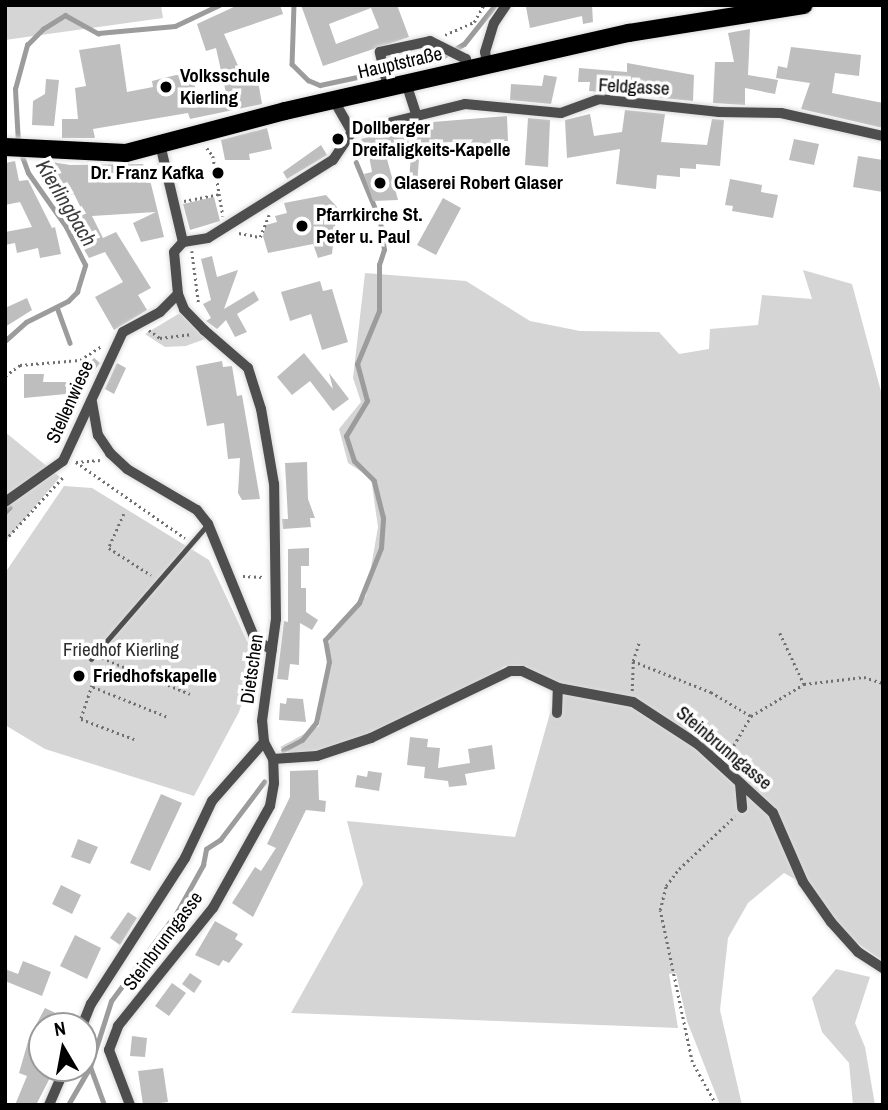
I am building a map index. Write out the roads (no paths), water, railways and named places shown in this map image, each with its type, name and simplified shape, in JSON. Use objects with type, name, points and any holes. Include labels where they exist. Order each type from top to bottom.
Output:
[{"type":"main road","name":"Hauptstraße","points":[[14,147],[103,153],[160,144],[464,62],[487,64],[736,10],[804,5]]},
{"type":"street","points":[[487,64],[485,52],[494,23],[506,5]]},
{"type":"street","points":[[178,294],[174,252],[183,242],[208,238],[333,160],[352,132],[416,114],[393,83],[380,52],[439,44],[464,62]]},
{"type":"street","points":[[333,99],[352,132]]},
{"type":"street","name":"Feldgasse","points":[[416,114],[478,104],[568,113],[599,99],[719,112],[781,113],[883,136]]},
{"type":"street","points":[[160,144],[183,242]]},
{"type":"street","name":"Stellenwiese","points":[[5,502],[63,461],[123,332],[142,322],[178,294]]},
{"type":"street","name":"Dietschen","points":[[178,294],[184,309],[204,330],[234,354],[252,377],[274,484],[276,575],[272,650],[262,721],[264,742]]},
{"type":"street","points":[[92,402],[98,435],[110,453],[127,469],[197,510],[208,524],[255,639],[272,650]]},
{"type":"street","name":"Steinbrunngasse","points":[[130,1105],[110,1050],[118,1026],[213,908],[270,806],[273,759],[317,756],[370,738],[510,671],[522,671],[558,688],[633,702],[699,745],[772,813],[803,882],[831,922],[858,952],[883,968]]},
{"type":"street","points":[[556,713],[558,688]]},
{"type":"street","points":[[88,1012],[185,858],[212,801],[264,742],[273,759]]},
{"type":"street","points":[[740,783],[742,808]]},
{"type":"street","points":[[49,1105],[59,1082]]},
{"type":"lane","points":[[93,657],[157,579],[208,524]]},
{"type":"waterway","name":"Kierlingbach","points":[[18,143],[15,89],[27,45],[43,29],[65,15],[98,33],[175,26],[219,5]]},
{"type":"waterway","name":"Kierlingbach","points":[[294,5],[292,64],[308,80],[320,85],[437,60],[464,44],[495,5]]},
{"type":"waterway","name":"Kierlingbach","points":[[5,341],[26,322],[68,301],[77,292],[85,265],[66,227],[28,173],[20,151]]},
{"type":"waterway","points":[[283,750],[302,740],[316,723],[329,662],[325,640],[359,603],[381,548],[383,518],[374,481],[354,461],[346,436],[367,401],[357,364],[379,311],[379,265],[384,250],[380,221],[356,163]]},
{"type":"waterway","points":[[57,307],[70,343]]},
{"type":"waterway","points":[[5,512],[9,508]]},
{"type":"waterway","points":[[104,1105],[90,1067],[111,1001],[177,912],[203,865],[206,849],[220,840],[264,782]]},
{"type":"waterway","points":[[68,1105],[81,1082]]},
{"type":"place","name":"Volksschule Kierling","points":[[166,87]]},
{"type":"place","name":"Dollberger Dreifaligkeits-Kapelle","points":[[338,139]]},
{"type":"place","name":"Dr. Franz Kafka","points":[[218,173]]},
{"type":"place","name":"Glaserei Robert Glaser","points":[[380,183]]},
{"type":"place","name":"Pfarrkirche St. Peter u. Paul","points":[[302,226]]},
{"type":"place","name":"Friedhofskapelle","points":[[79,676]]},
{"type":"park label","name":"Friedhof Kierling","points":[[121,650]]}]
